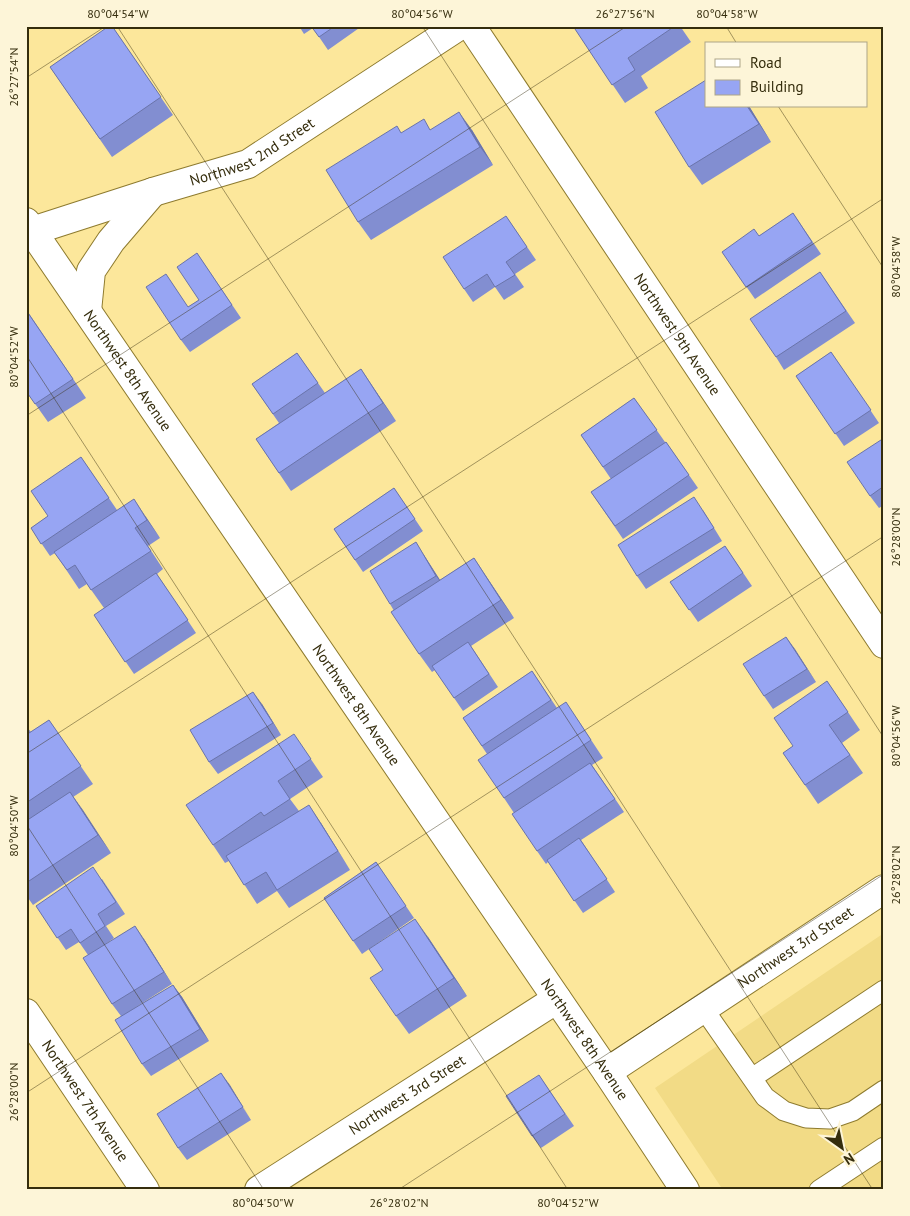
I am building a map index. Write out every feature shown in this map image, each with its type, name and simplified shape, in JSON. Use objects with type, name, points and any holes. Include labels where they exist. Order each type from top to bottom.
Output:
[{"type":"street","name":"Northwest 2nd Street","points":[[28,229],[248,164],[459,26]]},
{"type":"street","name":"Northwest 9th Avenue","points":[[471,26],[884,644]]},
{"type":"street","points":[[87,311],[91,270],[111,241],[153,192]]},
{"type":"street","name":"Northwest 8th Avenue","points":[[28,229],[87,311],[607,1072],[685,1190]]},
{"type":"street","name":"Northwest 3rd Street","points":[[607,1072],[884,889]]},
{"type":"street","name":"Northwest 3rd Street","points":[[259,1190],[556,999]]},
{"type":"street","name":"Northwest 7th Avenue","points":[[26,1013],[145,1190]]},
{"type":"lane","points":[[752,1078],[884,990]]},
{"type":"lane","points":[[703,1008],[765,1097],[784,1111],[806,1118],[830,1119],[853,1111],[884,1090]]},
{"type":"lane","points":[[819,1190],[884,1147]]},
{"type":"shaded area","points":[[884,933],[884,1190],[723,1190],[655,1088]]},
{"type":"building","points":[[109,26],[112,26],[161,97],[100,139],[50,67]]},
{"type":"building","points":[[311,26],[335,26],[319,37]]},
{"type":"building","points":[[573,26],[675,26],[628,58],[635,70],[612,85]]},
{"type":"building","points":[[705,81],[705,108],[748,108],[759,124],[689,167],[655,112]]},
{"type":"building","points":[[459,112],[480,147],[358,222],[326,170],[397,126],[401,133],[424,119],[430,130]]},
{"type":"building","points":[[793,213],[812,242],[746,287],[722,252],[754,229],[759,236]]},
{"type":"building","points":[[506,216],[527,247],[506,262],[515,275],[495,287],[487,274],[464,289],[443,257]]},
{"type":"building","points":[[197,253],[232,305],[181,340],[146,287],[166,274],[188,307],[199,300],[177,267]]},
{"type":"building","points":[[820,272],[846,311],[776,357],[750,319]]},
{"type":"building","points":[[26,310],[73,379],[35,404],[26,391]]},
{"type":"building","points":[[831,352],[871,410],[835,434],[796,376]]},
{"type":"building","points":[[297,353],[318,383],[273,414],[252,384]]},
{"type":"building","points":[[361,369],[383,403],[279,473],[256,439]]},
{"type":"building","points":[[634,398],[657,430],[603,467],[581,435]]},
{"type":"building","points":[[884,438],[884,486],[870,496],[847,462]]},
{"type":"building","points":[[666,442],[689,475],[615,526],[591,492]]},
{"type":"building","points":[[81,457],[109,498],[41,544],[31,528],[48,516],[31,491]]},
{"type":"building","points":[[394,488],[415,519],[355,560],[334,529]]},
{"type":"building","points":[[694,497],[714,528],[637,576],[618,545]]},
{"type":"building","points":[[134,499],[147,520],[135,528],[151,551],[91,590],[75,565],[67,570],[54,552]]},
{"type":"building","points":[[416,542],[436,576],[390,604],[370,571]]},
{"type":"building","points":[[725,546],[743,573],[689,610],[670,582]]},
{"type":"building","points":[[474,558],[501,600],[419,654],[391,612]]},
{"type":"building","points":[[156,573],[188,620],[125,662],[94,615]]},
{"type":"building","points":[[786,637],[807,669],[764,696],[743,664]]},
{"type":"building","points":[[468,642],[489,674],[454,698],[432,666]]},
{"type":"building","points":[[532,671],[551,700],[482,746],[463,718]]},
{"type":"building","points":[[827,681],[848,712],[829,725],[850,755],[805,785],[783,753],[793,746],[774,718]]},
{"type":"building","points":[[253,692],[273,723],[209,762],[190,730]]},
{"type":"building","points":[[566,702],[591,740],[504,798],[478,760]]},
{"type":"building","points":[[49,720],[81,766],[26,803],[26,735]]},
{"type":"building","points":[[294,734],[311,759],[278,781],[290,799],[264,816],[261,812],[213,845],[186,805]]},
{"type":"building","points":[[590,763],[615,799],[537,851],[512,814]]},
{"type":"building","points":[[70,792],[98,835],[26,883],[26,821]]},
{"type":"building","points":[[309,805],[338,851],[277,890],[266,872],[244,885],[226,856]]},
{"type":"building","points":[[579,838],[607,879],[574,901],[547,860]]},
{"type":"building","points":[[376,862],[406,906],[353,941],[324,898]]},
{"type":"building","points":[[93,867],[116,902],[98,914],[105,926],[80,943],[71,929],[57,938],[36,906]]},
{"type":"building","points":[[415,919],[454,978],[396,1016],[370,978],[383,970],[369,949]]},
{"type":"building","points":[[135,926],[164,972],[112,1004],[83,958]]},
{"type":"building","points":[[173,985],[200,1029],[142,1064],[115,1020]]},
{"type":"building","points":[[221,1073],[243,1107],[178,1148],[157,1114]]},
{"type":"building","points":[[539,1075],[565,1114],[532,1136],[506,1096]]}]
